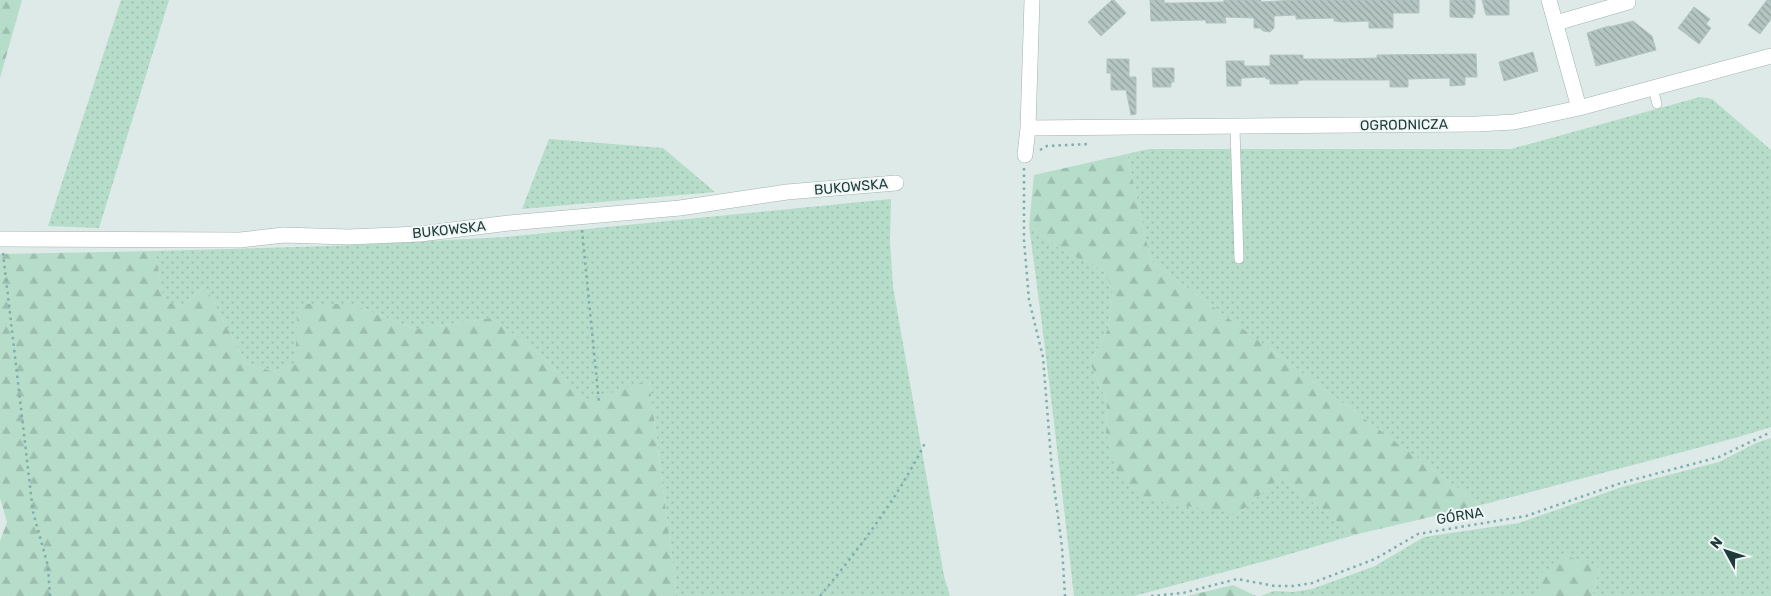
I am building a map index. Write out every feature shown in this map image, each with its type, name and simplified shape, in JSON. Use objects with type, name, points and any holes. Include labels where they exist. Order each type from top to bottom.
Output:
[{"type":"street","points":[[1025,155],[1028,128],[1032,0]]},
{"type":"street","points":[[1549,0],[1579,108]]},
{"type":"street","points":[[1556,23],[1628,2],[1628,0]]},
{"type":"street","name":"OGRODNICZA","points":[[1028,128],[1235,128],[1492,124],[1520,121],[1579,108],[1771,56]]},
{"type":"street","name":"BUKOWSKA","points":[[1,239],[240,240],[284,236],[348,237],[420,234],[581,216],[680,208],[787,192],[896,183]]},
{"type":"lane","points":[[1653,88],[1657,104]]},
{"type":"lane","points":[[1235,128],[1239,260]]},
{"type":"path","points":[[1025,155],[1024,240],[1029,300],[1043,357],[1052,471],[1062,547],[1065,596]]},
{"type":"path","points":[[581,216],[599,403]]},
{"type":"path","points":[[1,239],[33,512],[48,566],[50,596]]},
{"type":"path","name":"GÓRNA","points":[[1151,596],[1183,593],[1237,579],[1275,586],[1294,586],[1312,583],[1375,559],[1418,534],[1526,516],[1620,483],[1719,457],[1771,432]]},
{"type":"path","points":[[820,596],[883,514],[915,464],[925,443]]},
{"type":"green space","points":[[0,0],[22,0],[0,78]]},
{"type":"green space","points":[[121,0],[169,0],[99,228],[48,226]]},
{"type":"green space","points":[[1700,97],[1712,99],[1771,150],[1771,427],[1481,505],[1151,261],[1127,154],[1149,149],[1511,149]]},
{"type":"green space","points":[[549,139],[663,148],[715,192],[522,209]]},
{"type":"green space","points":[[1127,154],[1151,261],[1481,505],[1354,535],[1281,477],[1238,514],[1142,499],[1116,470],[1106,433],[1107,402],[1090,363],[1108,329],[1113,290],[1103,270],[1065,252],[1029,226],[1034,175]]},
{"type":"green space","points":[[891,199],[890,241],[893,287],[944,576],[950,596],[677,596],[649,380],[587,402],[542,356],[492,318],[416,329],[350,304],[295,363],[274,372],[246,363],[205,286],[182,306],[164,303],[155,251],[331,246],[506,237]]},
{"type":"green space","points":[[1029,226],[1065,252],[1103,270],[1113,290],[1108,329],[1090,363],[1107,402],[1106,433],[1238,514],[1281,477],[1354,535],[1134,596],[1074,596]]},
{"type":"green space","points":[[155,251],[164,302],[182,306],[205,286],[246,363],[274,372],[295,363],[298,304],[350,304],[416,329],[492,318],[542,356],[587,401],[649,380],[677,596],[0,596],[0,541],[7,522],[0,498],[0,254]]},
{"type":"green space","points":[[1771,438],[1771,596],[1592,596],[1600,568],[1539,575],[1539,596],[1261,596],[1274,591],[1293,592],[1312,589],[1375,566],[1424,537],[1519,523],[1622,487],[1719,462],[1756,443]]},
{"type":"green space","points":[[1567,556],[1600,568],[1592,596],[1539,596],[1538,575]]},
{"type":"green space","points":[[1233,585],[1256,596],[1187,596]]},
{"type":"building","points":[[1112,0],[1126,13],[1101,36],[1088,22]]},
{"type":"building","points":[[1150,0],[1164,0],[1164,3],[1176,3],[1224,2],[1224,0],[1261,0],[1261,2],[1296,0],[1419,0],[1419,13],[1393,13],[1393,28],[1369,28],[1369,21],[1343,22],[1334,21],[1334,18],[1296,19],[1296,15],[1274,16],[1274,28],[1270,32],[1254,28],[1254,18],[1225,17],[1226,23],[1206,23],[1206,20],[1151,21]]},
{"type":"building","points":[[1450,0],[1475,0],[1475,14],[1473,14],[1473,18],[1450,17]]},
{"type":"building","points":[[1482,0],[1509,0],[1509,15],[1486,15]]},
{"type":"building","points":[[1767,0],[1771,0],[1771,19],[1760,34],[1748,25]]},
{"type":"building","points":[[1694,7],[1710,19],[1706,24],[1711,28],[1699,44],[1678,28]]},
{"type":"building","points":[[1633,21],[1652,36],[1656,50],[1596,66],[1587,33]]},
{"type":"building","points":[[1533,52],[1538,71],[1504,81],[1499,62]]},
{"type":"building","points":[[1476,54],[1477,77],[1465,77],[1465,85],[1450,86],[1450,78],[1408,79],[1408,87],[1390,87],[1390,80],[1303,80],[1298,81],[1298,84],[1270,84],[1270,79],[1266,79],[1266,77],[1241,78],[1241,86],[1227,86],[1226,61],[1244,61],[1244,66],[1270,66],[1270,55],[1303,55],[1303,59],[1341,59],[1377,58],[1377,55]]},
{"type":"building","points":[[1107,59],[1129,59],[1129,77],[1136,77],[1136,114],[1131,115],[1126,90],[1111,90],[1111,73],[1107,73]]},
{"type":"building","points":[[1152,68],[1174,68],[1174,82],[1171,82],[1171,87],[1153,87]]}]
